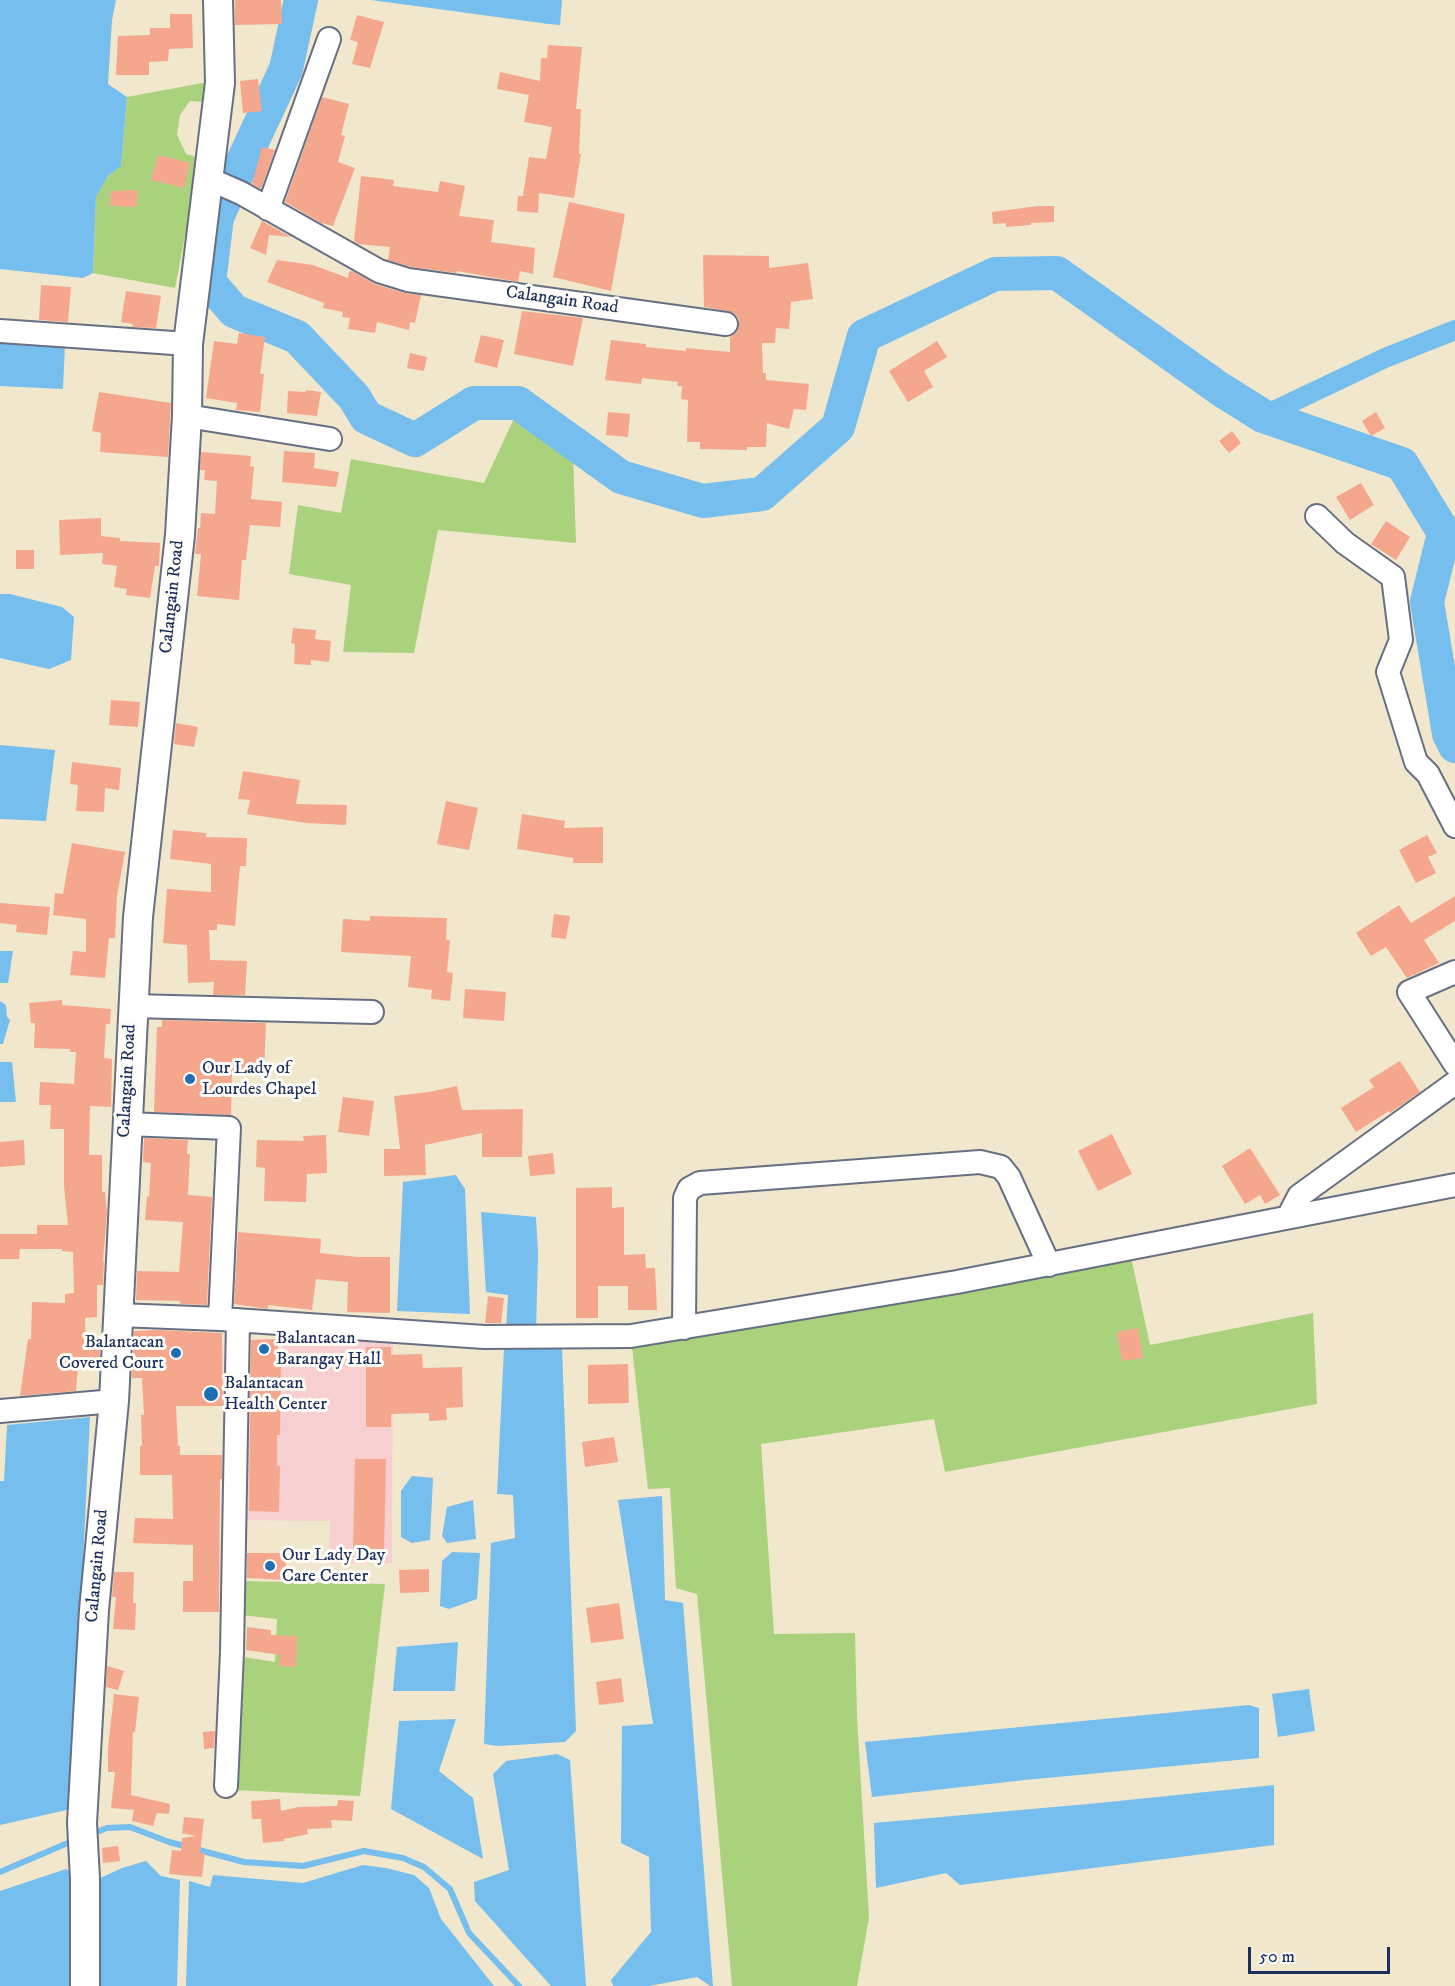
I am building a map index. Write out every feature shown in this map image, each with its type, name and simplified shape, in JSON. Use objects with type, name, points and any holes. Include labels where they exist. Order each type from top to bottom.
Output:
[{"type":"street","name":"Calangain Road","points":[[85,1986],[85,1879],[82,1823],[94,1610],[114,1401],[132,1006],[138,917],[180,535],[187,416],[188,344],[213,181],[220,83],[218,0]]},
{"type":"street","points":[[268,209],[328,39]]},
{"type":"street","name":"Calangain Road","points":[[213,181],[241,193],[379,271],[408,280],[726,324]]},
{"type":"street","points":[[0,331],[188,344]]},
{"type":"street","points":[[187,416],[330,439]]},
{"type":"street","points":[[1317,516],[1345,543],[1393,577],[1401,640],[1388,672],[1416,762],[1428,774],[1455,826]]},
{"type":"street","points":[[1455,972],[1409,992],[1455,1064]]},
{"type":"street","points":[[132,1006],[372,1012]]},
{"type":"street","points":[[1288,1217],[1299,1196],[1455,1083]]},
{"type":"street","points":[[126,1124],[229,1128],[232,1652],[226,1786]]},
{"type":"street","points":[[684,1328],[685,1198],[689,1189],[700,1184],[980,1162],[1001,1167],[1009,1177],[1049,1265]]},
{"type":"street","points":[[118,1315],[229,1319],[484,1337],[631,1336],[957,1282],[1455,1185]]},
{"type":"street","points":[[0,1411],[114,1401]]},
{"type":"shaded area","points":[[282,1332],[393,1338],[392,1563],[329,1564],[330,1521],[240,1520],[247,1360],[282,1360]]},
{"type":"green space","points":[[208,82],[206,102],[190,101],[180,115],[177,135],[186,154],[200,158],[175,288],[93,273],[96,197],[108,176],[121,166],[127,97]]},
{"type":"green space","points":[[517,412],[573,455],[576,543],[438,530],[414,653],[343,652],[351,585],[289,574],[298,505],[341,513],[351,459],[484,483]]},
{"type":"green space","points":[[1131,1257],[1150,1345],[1313,1313],[1317,1404],[945,1472],[934,1419],[761,1444],[774,1634],[855,1633],[857,1718],[869,1917],[857,1986],[732,1986],[697,1594],[676,1588],[670,1488],[648,1489],[632,1347],[790,1321]]},
{"type":"green space","points":[[238,1581],[385,1584],[360,1796],[232,1790],[237,1656],[275,1662],[277,1619],[240,1615]]},
{"type":"water","points":[[0,0],[116,0],[112,20],[108,84],[127,97],[121,166],[108,176],[96,197],[93,273],[83,278],[0,269]]},
{"type":"water","points":[[371,0],[562,0],[560,25]]},
{"type":"water","points":[[0,342],[65,344],[63,389],[0,386]]},
{"type":"water","points":[[0,594],[10,594],[62,607],[74,617],[71,660],[49,669],[0,658]]},
{"type":"water","points":[[0,745],[55,750],[46,821],[0,819]]},
{"type":"water","points":[[0,951],[13,951],[8,983],[0,983]]},
{"type":"water","points":[[0,1001],[6,1005],[7,1017],[10,1020],[3,1044],[0,1044]]},
{"type":"water","points":[[0,1062],[12,1062],[16,1102],[0,1102]]},
{"type":"water","points":[[456,1175],[465,1189],[470,1314],[397,1311],[403,1182]]},
{"type":"water","points":[[481,1212],[536,1217],[538,1253],[536,1331],[506,1330],[508,1295],[486,1292]]},
{"type":"water","points":[[504,1348],[562,1348],[576,1731],[565,1742],[498,1746],[484,1744],[491,1543],[515,1538],[513,1495],[497,1494]]},
{"type":"water","points":[[90,1417],[71,1809],[0,1825],[0,1481],[4,1481],[7,1425]]},
{"type":"water","points":[[412,1476],[433,1478],[430,1540],[412,1543],[401,1537],[401,1491]]},
{"type":"water","points":[[662,1496],[665,1600],[683,1603],[713,1986],[697,1977],[649,1986],[613,1986],[611,1980],[651,1932],[649,1857],[621,1843],[622,1726],[653,1724],[618,1500]]},
{"type":"water","points":[[473,1500],[476,1539],[447,1543],[442,1536],[447,1507]]},
{"type":"water","points":[[452,1552],[480,1553],[477,1599],[449,1609],[440,1606],[442,1561]]},
{"type":"water","points":[[458,1642],[455,1691],[393,1691],[397,1647]]},
{"type":"water","points":[[1309,1689],[1315,1731],[1278,1737],[1272,1694]]},
{"type":"water","points":[[1249,1705],[1259,1708],[1259,1758],[872,1797],[865,1742]]},
{"type":"water","points":[[456,1719],[439,1771],[473,1798],[483,1859],[391,1809],[399,1721]]},
{"type":"water","points":[[557,1754],[570,1760],[586,1986],[551,1986],[475,1901],[474,1882],[509,1870],[493,1774],[506,1761]]},
{"type":"water","points":[[1274,1785],[1274,1845],[960,1885],[946,1873],[876,1888],[874,1823]]},
{"type":"water","points":[[146,1861],[161,1876],[180,1880],[177,1986],[93,1986],[94,1881],[122,1868]]},
{"type":"water","points":[[363,1865],[414,1875],[429,1888],[441,1919],[494,1986],[186,1986],[189,1881],[210,1887],[213,1875],[303,1883]]},
{"type":"water","points":[[66,1869],[73,1874],[71,1986],[0,1986],[0,1891]]},
{"type":"building","points":[[235,0],[281,0],[282,24],[235,25]]},
{"type":"building","points":[[170,14],[192,14],[193,48],[169,49],[168,61],[149,62],[149,75],[116,75],[118,36],[150,35],[150,28],[170,28]]},
{"type":"building","points":[[357,15],[384,22],[370,68],[352,64],[358,42],[350,40]]},
{"type":"building","points":[[548,45],[582,47],[576,109],[581,109],[579,154],[581,154],[574,198],[539,193],[538,213],[517,211],[518,196],[523,196],[529,157],[546,159],[552,127],[524,122],[529,95],[497,89],[500,72],[540,81],[541,58],[547,58]]},
{"type":"building","points":[[258,79],[262,111],[243,113],[240,81]]},
{"type":"building","points":[[322,97],[349,104],[341,135],[345,136],[338,162],[355,168],[333,226],[321,223],[285,202]]},
{"type":"building","points":[[262,147],[275,150],[261,189],[252,184]]},
{"type":"building","points":[[158,155],[190,163],[184,188],[151,180]]},
{"type":"building","points":[[361,176],[394,180],[393,186],[438,192],[440,181],[465,186],[459,216],[494,220],[491,242],[535,248],[533,274],[520,271],[518,282],[457,271],[456,273],[411,267],[388,260],[390,247],[358,244],[354,241]]},
{"type":"building","points":[[137,190],[137,207],[110,206],[111,191]]},
{"type":"building","points":[[569,202],[625,214],[611,291],[553,277]]},
{"type":"building","points":[[1054,206],[1054,222],[1006,227],[1006,223],[993,224],[992,212]]},
{"type":"building","points":[[262,221],[291,237],[269,235],[266,255],[250,248]]},
{"type":"building","points":[[703,255],[769,256],[769,268],[808,263],[813,299],[791,302],[789,329],[776,328],[775,343],[762,343],[763,373],[766,373],[766,380],[809,384],[806,410],[794,409],[789,429],[767,423],[766,447],[747,447],[747,450],[700,449],[700,442],[687,442],[688,400],[681,399],[682,386],[677,386],[678,382],[642,378],[641,384],[605,380],[611,340],[646,344],[646,347],[730,352],[730,337],[737,332],[739,319],[728,311],[704,307]]},
{"type":"building","points":[[277,260],[313,265],[348,278],[349,272],[352,271],[375,284],[404,293],[421,295],[415,323],[410,322],[409,330],[377,322],[375,333],[348,329],[350,318],[342,317],[343,312],[323,308],[324,303],[267,282]]},
{"type":"building","points":[[41,285],[71,287],[68,322],[39,320]]},
{"type":"building","points":[[126,291],[161,296],[156,328],[132,327],[133,324],[121,322]]},
{"type":"building","points":[[522,311],[583,318],[573,366],[514,354]]},
{"type":"building","points":[[239,333],[265,337],[260,374],[264,374],[260,412],[236,410],[237,403],[206,398],[214,341],[237,344]]},
{"type":"building","points":[[481,335],[504,340],[497,368],[474,362]]},
{"type":"building","points":[[937,341],[947,357],[924,371],[933,387],[908,402],[889,371]]},
{"type":"building","points":[[410,353],[427,357],[424,371],[407,368]]},
{"type":"building","points":[[306,390],[321,392],[317,416],[287,413],[288,391],[306,392]]},
{"type":"building","points":[[99,392],[171,403],[168,457],[100,452],[101,433],[92,431]]},
{"type":"building","points":[[608,412],[630,414],[628,437],[606,435]]},
{"type":"building","points":[[1376,412],[1385,428],[1371,436],[1362,421]]},
{"type":"building","points":[[1232,431],[1241,443],[1229,453],[1219,441]]},
{"type":"building","points":[[284,451],[315,453],[314,468],[339,472],[336,487],[282,482]]},
{"type":"building","points":[[201,452],[251,456],[250,466],[254,467],[251,499],[282,502],[280,527],[250,525],[246,560],[242,560],[239,600],[197,596],[201,554],[195,554],[198,528],[200,528],[201,513],[215,514],[217,481],[204,480],[205,470],[200,470]]},
{"type":"building","points":[[1361,483],[1374,505],[1350,520],[1336,497]]},
{"type":"building","points":[[101,518],[101,536],[120,538],[120,541],[160,543],[159,566],[155,566],[150,598],[126,595],[127,589],[114,587],[117,566],[102,564],[103,553],[60,555],[59,520]]},
{"type":"building","points":[[1386,521],[1410,537],[1396,560],[1371,544]]},
{"type":"building","points":[[16,550],[34,550],[34,569],[16,569]]},
{"type":"building","points":[[293,628],[316,630],[315,639],[331,641],[329,662],[311,660],[311,665],[294,664],[295,644],[291,643]]},
{"type":"building","points":[[111,700],[140,702],[138,727],[109,725]]},
{"type":"building","points":[[176,723],[198,727],[194,747],[174,744]]},
{"type":"building","points":[[72,762],[121,768],[119,790],[105,788],[104,812],[76,811],[78,785],[70,784]]},
{"type":"building","points":[[243,771],[300,780],[296,804],[347,805],[346,825],[306,823],[247,814],[250,800],[238,799]]},
{"type":"building","points":[[446,801],[478,808],[469,850],[437,844]]},
{"type":"building","points":[[522,814],[565,821],[564,828],[603,827],[603,863],[573,863],[573,858],[517,849]]},
{"type":"building","points":[[173,830],[206,833],[206,837],[247,838],[246,866],[240,866],[235,926],[217,924],[217,930],[209,930],[210,960],[247,961],[245,995],[213,995],[214,982],[188,983],[187,945],[163,943],[167,889],[211,892],[211,864],[170,859]]},
{"type":"building","points":[[1427,835],[1437,853],[1428,857],[1436,873],[1416,883],[1399,850]]},
{"type":"building","points":[[72,843],[125,852],[117,896],[115,938],[109,938],[105,978],[70,975],[73,951],[86,952],[86,919],[53,915],[55,893],[63,894]]},
{"type":"building","points":[[1455,896],[1455,921],[1424,940],[1439,963],[1407,978],[1386,947],[1371,956],[1356,933],[1399,905],[1411,923]]},
{"type":"building","points":[[0,903],[50,907],[47,935],[16,932],[17,925],[0,923]]},
{"type":"building","points":[[554,914],[570,916],[566,939],[551,937]]},
{"type":"building","points":[[370,916],[447,918],[446,940],[450,940],[447,972],[453,973],[450,1001],[431,999],[432,990],[408,987],[411,956],[341,952],[343,919],[370,921]]},
{"type":"building","points":[[465,989],[506,992],[504,1021],[463,1018]]},
{"type":"building","points":[[62,1000],[62,1005],[111,1009],[110,1024],[106,1024],[104,1058],[112,1059],[111,1107],[90,1106],[89,1155],[102,1155],[102,1192],[105,1192],[107,1212],[103,1285],[97,1285],[97,1317],[85,1318],[86,1346],[100,1348],[99,1369],[78,1367],[76,1391],[20,1396],[28,1339],[31,1339],[32,1302],[65,1303],[65,1294],[74,1293],[73,1252],[62,1251],[62,1249],[20,1249],[19,1259],[0,1259],[0,1234],[37,1234],[37,1225],[68,1225],[64,1186],[64,1129],[50,1129],[51,1105],[39,1105],[40,1082],[74,1084],[76,1052],[70,1052],[70,1049],[34,1048],[35,1023],[31,1023],[29,1003]]},
{"type":"building","points":[[162,1020],[266,1023],[264,1073],[232,1073],[231,1115],[154,1112],[157,1027],[162,1027]]},
{"type":"building","points":[[1400,1061],[1420,1092],[1390,1113],[1389,1111],[1356,1132],[1341,1108],[1374,1087],[1369,1080]]},
{"type":"building","points":[[457,1086],[462,1110],[523,1109],[522,1157],[482,1157],[482,1133],[425,1145],[426,1175],[384,1176],[384,1149],[400,1149],[394,1096]]},
{"type":"building","points":[[343,1097],[374,1101],[369,1136],[338,1132]]},
{"type":"building","points":[[1112,1134],[1132,1174],[1098,1191],[1078,1151]]},
{"type":"building","points":[[326,1135],[327,1173],[307,1174],[306,1202],[264,1201],[265,1168],[256,1167],[257,1140],[304,1141],[303,1136]]},
{"type":"building","points":[[144,1138],[188,1140],[187,1154],[190,1154],[188,1195],[212,1197],[207,1305],[180,1304],[180,1301],[136,1300],[137,1271],[179,1272],[183,1222],[145,1220],[151,1163],[143,1162]]},
{"type":"building","points":[[24,1140],[25,1165],[0,1167],[0,1142]]},
{"type":"building","points":[[1250,1148],[1280,1195],[1265,1204],[1260,1195],[1245,1204],[1222,1166]]},
{"type":"building","points":[[553,1153],[555,1174],[530,1176],[528,1156]]},
{"type":"building","points":[[612,1187],[612,1208],[624,1207],[624,1255],[645,1254],[646,1268],[655,1268],[657,1310],[628,1310],[628,1286],[598,1286],[598,1318],[576,1318],[576,1188]]},
{"type":"building","points":[[238,1232],[321,1239],[320,1253],[358,1257],[390,1257],[390,1313],[347,1312],[348,1282],[316,1279],[312,1310],[268,1305],[268,1309],[234,1304]]},
{"type":"building","points":[[488,1296],[504,1298],[501,1323],[485,1323]]},
{"type":"building","points":[[1138,1328],[1143,1358],[1122,1361],[1117,1332]]},
{"type":"building","points":[[134,1331],[222,1333],[223,1406],[176,1406],[180,1455],[222,1455],[219,1612],[183,1612],[183,1581],[193,1581],[193,1545],[133,1543],[135,1518],[173,1519],[172,1475],[140,1475],[141,1415],[144,1415],[142,1378],[132,1378]]},
{"type":"building","points":[[278,1339],[278,1361],[281,1361],[280,1435],[277,1435],[277,1466],[280,1466],[279,1512],[249,1511],[251,1340]]},
{"type":"building","points":[[366,1347],[391,1347],[391,1355],[422,1354],[423,1368],[462,1367],[463,1407],[446,1408],[447,1420],[429,1421],[429,1413],[391,1414],[391,1427],[366,1427]]},
{"type":"building","points":[[628,1364],[629,1403],[588,1404],[588,1365]]},
{"type":"building","points":[[614,1437],[618,1462],[585,1467],[582,1442]]},
{"type":"building","points":[[355,1459],[386,1459],[384,1554],[353,1553]]},
{"type":"building","name":"Our Lady Day Care Center","points":[[247,1553],[286,1553],[286,1580],[247,1578]]},
{"type":"building","points":[[429,1569],[429,1592],[400,1593],[399,1570]]},
{"type":"building","points":[[114,1572],[134,1572],[135,1630],[113,1629],[116,1597],[112,1597]]},
{"type":"building","points":[[619,1603],[624,1639],[591,1643],[586,1608]]},
{"type":"building","points":[[247,1627],[271,1630],[271,1635],[297,1636],[296,1667],[279,1666],[280,1655],[246,1650]]},
{"type":"building","points":[[107,1666],[124,1671],[118,1690],[106,1687]]},
{"type":"building","points":[[621,1678],[624,1702],[599,1705],[596,1682]]},
{"type":"building","points":[[114,1694],[139,1697],[135,1732],[133,1732],[131,1795],[170,1804],[169,1814],[157,1813],[153,1826],[132,1821],[134,1810],[111,1808],[115,1772],[108,1772],[108,1748]]},
{"type":"building","points":[[215,1731],[214,1748],[204,1749],[203,1732]]},
{"type":"building","points":[[280,1799],[281,1811],[298,1807],[337,1806],[338,1800],[354,1801],[352,1821],[331,1820],[332,1828],[307,1829],[308,1834],[284,1839],[284,1841],[263,1843],[261,1819],[252,1819],[251,1801]]},
{"type":"building","points":[[184,1817],[204,1819],[200,1853],[205,1853],[202,1877],[169,1874],[172,1850],[181,1851],[182,1838],[196,1836],[182,1833]]},
{"type":"building","points":[[118,1846],[120,1861],[103,1863],[102,1848]]},
{"type":"waterway","points":[[301,0],[286,69],[217,217],[209,282],[234,311],[297,337],[354,397],[366,417],[415,440],[474,403],[518,403],[621,477],[703,501],[762,494],[838,427],[864,336],[995,274],[1057,273],[1220,389],[1263,416],[1402,464],[1444,533],[1427,602],[1449,734],[1455,746]]},
{"type":"waterway","points":[[1263,416],[1385,358],[1455,330]]},
{"type":"waterway","points":[[89,1835],[107,1828],[130,1827],[169,1842],[244,1862],[303,1866],[364,1851],[403,1858],[424,1867],[450,1889],[469,1933],[519,1986]]},
{"type":"waterway","points":[[0,1872],[77,1839]]},
{"type":"place","name":"Our Lady of Lourdes Chapel","points":[[190,1079]]},
{"type":"place","name":"Balantacan Barangay Hall","points":[[264,1349]]},
{"type":"place","name":"Balantacan Covered Court","points":[[176,1353]]},
{"type":"place","name":"Balantacan Health Center","points":[[211,1394]]},
{"type":"place","name":"Our Lady Day Care Center","points":[[270,1566]]}]
